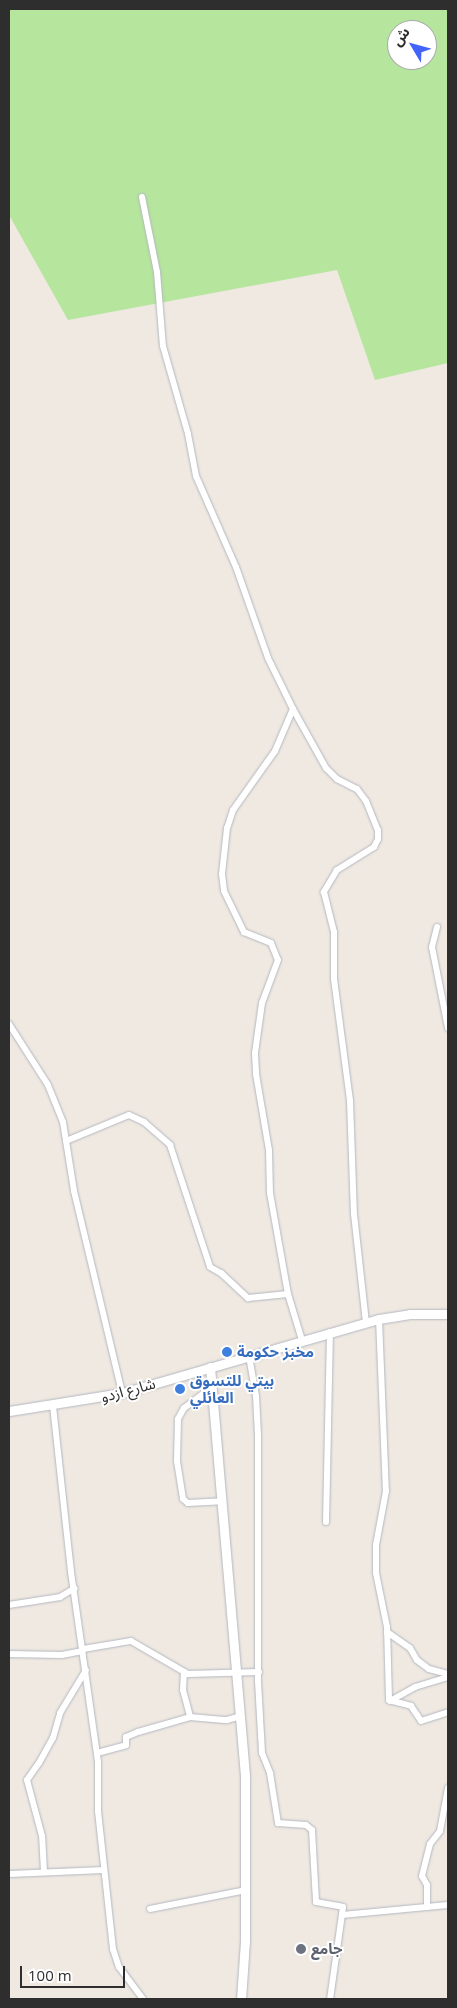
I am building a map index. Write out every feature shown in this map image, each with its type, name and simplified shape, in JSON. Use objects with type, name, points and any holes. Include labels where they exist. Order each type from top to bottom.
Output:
[{"type":"street","points":[[142,197],[158,272],[163,346],[188,434],[196,476],[236,567],[268,658],[293,709],[326,768],[337,779],[357,789],[366,801],[378,830],[378,840],[374,847],[337,870],[324,892],[334,932],[334,979],[350,1101],[354,1214],[366,1322]]},
{"type":"street","points":[[293,709],[275,752],[234,810],[227,828],[222,874],[224,891],[244,932],[271,943],[278,960],[262,1003],[255,1053],[268,1150],[270,1193],[288,1294],[302,1340]]},
{"type":"street","points":[[437,927],[432,947],[448,1028]]},
{"type":"street","points":[[9,1024],[57,1101],[66,1140],[74,1191],[122,1394]]},
{"type":"street","points":[[66,1140],[129,1116],[144,1122],[170,1145],[210,1267],[227,1277],[248,1298],[288,1294]]},
{"type":"street","name":"شارع ازدو","points":[[9,1411],[53,1406],[122,1394],[379,1319],[410,1314],[448,1314]]},
{"type":"street","points":[[379,1319],[386,1491],[376,1545],[376,1574],[387,1632],[390,1701]]},
{"type":"street","points":[[326,1522],[330,1332]]},
{"type":"street","points":[[249,1356],[256,1396],[258,1436],[258,1672],[262,1753],[270,1773],[277,1820],[282,1825],[306,1825],[312,1830],[314,1898],[320,1904],[343,1907],[330,1999]]},
{"type":"street","points":[[210,1367],[238,1672],[245,1777],[246,1890],[241,1999]]},
{"type":"street","points":[[212,1387],[184,1408],[178,1419],[176,1453],[182,1499],[188,1503],[222,1501]]},
{"type":"street","points":[[53,1406],[97,1753],[104,1870],[114,1958],[143,1999]]},
{"type":"street","points":[[9,1605],[60,1597],[75,1588]]},
{"type":"street","points":[[387,1632],[410,1648],[417,1660],[429,1669],[448,1675]]},
{"type":"street","points":[[9,1654],[62,1655],[131,1642],[184,1672],[258,1672]]},
{"type":"street","points":[[44,1872],[42,1836],[27,1780],[40,1764],[60,1713],[86,1670]]},
{"type":"street","points":[[184,1672],[183,1690],[190,1718]]},
{"type":"street","points":[[390,1701],[415,1687],[448,1675]]},
{"type":"street","points":[[390,1701],[411,1706],[423,1722],[448,1712]]},
{"type":"street","points":[[97,1753],[126,1746],[126,1736],[190,1718],[227,1720],[241,1716]]},
{"type":"street","points":[[427,1907],[427,1885],[422,1876],[430,1844],[440,1831],[448,1788]]},
{"type":"street","points":[[10,1874],[104,1870]]},
{"type":"street","points":[[150,1909],[246,1890]]},
{"type":"street","points":[[342,1915],[448,1905]]},
{"type":"green space","points":[[9,9],[448,9],[448,363],[375,380],[337,270],[68,320],[9,215]]},
{"type":"place","name":"مخبز حكومة","points":[[227,1352]]},
{"type":"place","name":"بيتي للتسوق العائلي","points":[[180,1389]]},
{"type":"place","name":"جامع","points":[[301,1949]]}]
